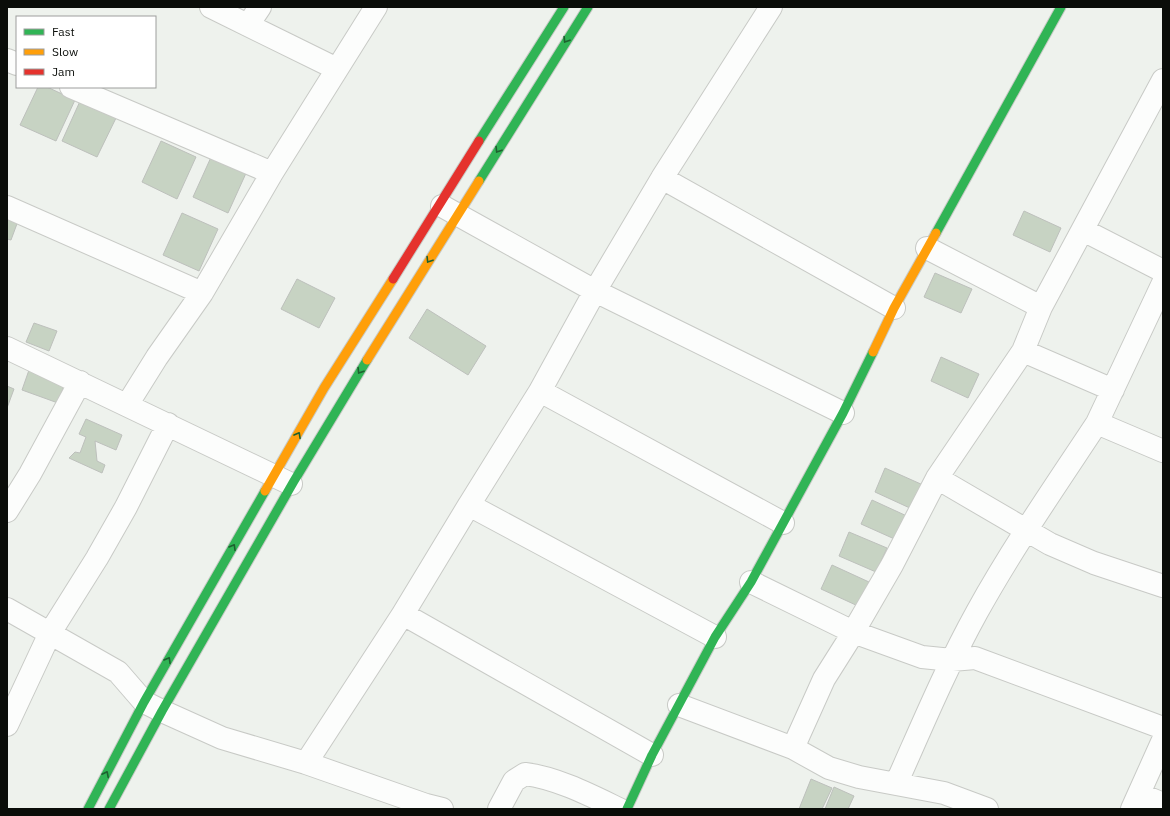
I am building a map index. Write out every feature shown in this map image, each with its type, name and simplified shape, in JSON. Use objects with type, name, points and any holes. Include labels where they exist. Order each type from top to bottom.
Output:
[{"type":"street","points":[[211,7],[337,69]]},
{"type":"street","points":[[248,25],[260,7]]},
{"type":"street","points":[[127,405],[157,357],[202,293],[272,173],[376,7]]},
{"type":"street","points":[[88,809],[153,706],[283,480],[347,392],[564,7]]},
{"type":"street","points":[[109,809],[153,706],[283,480],[324,388],[588,7]]},
{"type":"street","points":[[306,763],[403,614],[540,391],[595,291],[662,178],[772,7]]},
{"type":"street","points":[[627,809],[652,755],[715,636],[751,582],[842,413],[894,308],[1061,7]]},
{"type":"street","points":[[793,748],[824,678],[892,565],[937,478],[1023,351],[1041,307],[1084,230],[1163,80]]},
{"type":"street","points":[[73,88],[272,173]]},
{"type":"street","points":[[662,178],[894,308]]},
{"type":"street","points":[[7,207],[202,293]]},
{"type":"street","points":[[449,209],[595,291],[842,413]]},
{"type":"street","points":[[1084,230],[1163,271]]},
{"type":"street","points":[[927,248],[1041,307]]},
{"type":"street","points":[[896,784],[952,660],[977,612],[1026,530],[1097,423],[1163,283]]},
{"type":"street","points":[[7,348],[283,480]]},
{"type":"street","points":[[1023,351],[1113,390]]},
{"type":"street","points":[[7,511],[30,474],[80,382]]},
{"type":"street","points":[[540,391],[783,523]]},
{"type":"street","points":[[1097,423],[1163,451]]},
{"type":"street","points":[[7,725],[50,633],[97,558],[126,507],[168,424]]},
{"type":"street","points":[[937,478],[1050,544],[1094,563],[1163,586]]},
{"type":"street","points":[[469,505],[715,636]]},
{"type":"street","points":[[751,582],[853,632],[922,656],[952,660],[975,658],[1163,728]]},
{"type":"street","points":[[7,609],[118,672],[153,706],[222,738],[306,763],[426,805],[442,809]]},
{"type":"street","points":[[403,614],[652,755]]},
{"type":"street","points":[[679,704],[793,748],[829,768],[859,777],[944,793],[987,809]]},
{"type":"street","points":[[1163,740],[1136,802],[1163,804]]},
{"type":"street","points":[[499,809],[514,781],[525,774],[539,776],[596,797],[619,809]]},
{"type":"building","points":[[38,88],[49,88],[75,100],[56,141],[20,125]]},
{"type":"building","points":[[81,99],[117,116],[97,157],[62,141]]},
{"type":"building","points":[[161,141],[196,157],[177,199],[142,182]]},
{"type":"building","points":[[212,155],[247,171],[228,213],[193,197]]},
{"type":"building","points":[[1024,211],[1061,228],[1050,252],[1013,235]]},
{"type":"building","points":[[182,213],[218,229],[199,271],[163,255]]},
{"type":"building","points":[[7,216],[18,221],[11,240],[7,239]]},
{"type":"building","points":[[935,273],[972,289],[961,313],[924,297]]},
{"type":"building","points":[[297,279],[335,298],[319,328],[281,309]]},
{"type":"building","points":[[427,309],[486,346],[468,375],[409,338]]},
{"type":"building","points":[[34,323],[57,331],[49,351],[26,342]]},
{"type":"building","points":[[941,357],[979,374],[968,398],[931,381]]},
{"type":"building","points":[[29,370],[65,383],[58,403],[22,390]]},
{"type":"building","points":[[7,386],[14,389],[7,408]]},
{"type":"building","points":[[86,419],[122,435],[116,450],[95,441],[97,461],[105,465],[102,473],[69,458],[75,452],[80,453],[86,437],[79,434]]},
{"type":"building","points":[[885,468],[923,485],[912,509],[875,492]]},
{"type":"building","points":[[872,500],[909,517],[899,541],[861,524]]},
{"type":"building","points":[[849,532],[887,548],[876,572],[839,556]]},
{"type":"building","points":[[832,565],[869,582],[858,606],[821,589]]},
{"type":"building","points":[[811,779],[832,788],[822,809],[799,809]]},
{"type":"building","points":[[834,787],[854,796],[848,809],[825,809]]},
{"type":"traffic: fast","points":[[479,141],[564,7]]},
{"type":"traffic: fast","points":[[479,181],[588,7]]},
{"type":"traffic: fast","points":[[936,233],[1061,7]]},
{"type":"traffic: fast","points":[[627,809],[652,755],[715,637],[751,582],[843,413],[873,352]]},
{"type":"traffic: fast","points":[[109,809],[162,711],[294,481],[367,360]]},
{"type":"traffic: fast","points":[[88,809],[144,702],[265,491]]},
{"type":"traffic: slow","points":[[367,360],[479,181]]},
{"type":"traffic: slow","points":[[873,352],[894,308],[936,233]]},
{"type":"traffic: slow","points":[[265,491],[324,388],[393,279]]},
{"type":"traffic: jam","points":[[393,279],[479,141]]}]
